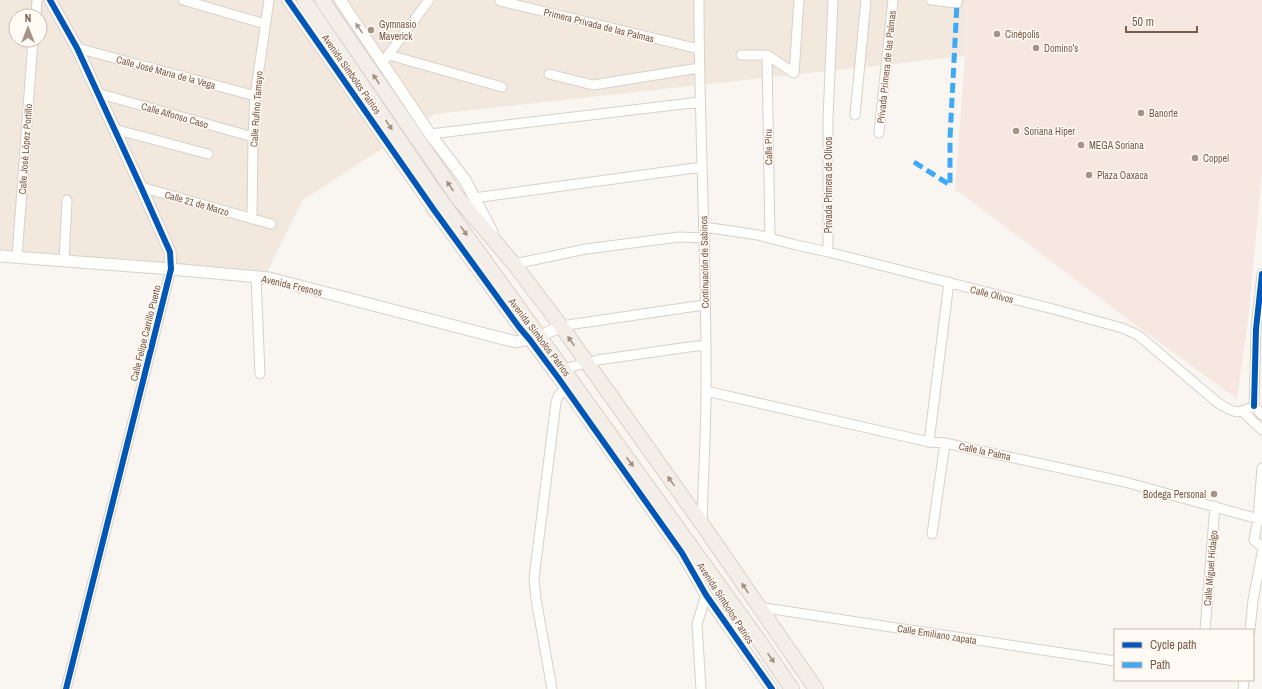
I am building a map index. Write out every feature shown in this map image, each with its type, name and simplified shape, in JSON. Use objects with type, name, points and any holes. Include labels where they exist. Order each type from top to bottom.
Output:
[{"type":"main road","name":"Avenida Símbolos Patrios","points":[[304,0],[534,338],[563,369],[760,642],[792,689]]},
{"type":"main road","name":"Avenida Símbolos Patrios","points":[[322,0],[458,198],[514,264],[561,326],[702,524],[816,689]]},
{"type":"main road","points":[[430,185],[434,210]]},
{"type":"street","name":"Calle Felipe Carrillo Puerto","points":[[50,0],[77,48],[141,187],[170,252],[171,269],[66,689]]},
{"type":"street","points":[[183,0],[265,24]]},
{"type":"street","name":"Calle Rufino Tamayo","points":[[252,219],[255,96],[269,0]]},
{"type":"street","name":"Avenida Símbolos Patrios","points":[[288,0],[434,210],[519,327],[534,338],[566,389],[682,553],[706,595],[772,689]]},
{"type":"street","name":"Avenida Símbolos Patrios","points":[[340,0],[385,59],[430,134],[465,180],[500,249]]},
{"type":"street","points":[[429,0],[385,59],[502,87]]},
{"type":"street","name":"Continuación de Sabinos","points":[[699,0],[699,68],[704,226],[706,391],[702,524]]},
{"type":"street","points":[[741,55],[767,55],[794,73],[799,0]]},
{"type":"street","name":"Privada Primera de Olivos","points":[[828,252],[828,118],[833,0]]},
{"type":"street","points":[[855,115],[866,0]]},
{"type":"street","name":"Privada Primera de las Palmas","points":[[879,133],[893,0]]},
{"type":"street","points":[[931,0],[957,2]]},
{"type":"street","name":"Primera Privada de las Palmas","points":[[500,1],[699,49]]},
{"type":"street","name":"Calle José López Portillo","points":[[17,257],[33,48]]},
{"type":"street","name":"Calle José María de la Vega","points":[[77,48],[255,96]]},
{"type":"street","name":"Calle Piru","points":[[767,55],[770,238]]},
{"type":"street","points":[[549,74],[594,85],[699,68]]},
{"type":"street","name":"Calle Alfonso Caso","points":[[98,93],[253,137]]},
{"type":"street","points":[[430,134],[700,102]]},
{"type":"street","points":[[114,129],[208,154]]},
{"type":"street","points":[[474,198],[702,168]]},
{"type":"street","name":"Calle 21 de Marzo","points":[[141,187],[271,224]]},
{"type":"street","points":[[64,261],[68,200]]},
{"type":"street","name":"Calle Olivos","points":[[704,226],[758,235],[828,252],[949,282],[1122,328],[1138,335],[1218,403],[1232,412],[1242,412]]},
{"type":"street","points":[[514,264],[586,249],[679,237],[704,238]]},
{"type":"street","name":"Avenida Fresnos","points":[[0,256],[269,278],[506,340],[516,342],[534,338]]},
{"type":"street","points":[[1262,274],[1256,329],[1254,406],[1262,415]]},
{"type":"street","points":[[256,277],[260,374]]},
{"type":"street","points":[[929,442],[949,282]]},
{"type":"street","points":[[534,338],[561,326],[704,306]]},
{"type":"street","points":[[563,369],[598,360],[705,346]]},
{"type":"street","points":[[552,689],[536,599],[534,578],[556,402],[559,395],[566,389]]},
{"type":"street","name":"Calle la Palma","points":[[706,391],[929,442],[945,443],[1125,482],[1260,519]]},
{"type":"street","points":[[1254,406],[1242,412],[1262,430]]},
{"type":"street","points":[[932,534],[945,443]]},
{"type":"street","points":[[1262,468],[1260,519],[1254,540],[1262,547]]},
{"type":"street","name":"Calle Miguel Hidalgo","points":[[1205,629],[1215,506]]},
{"type":"street","points":[[1250,629],[1257,599],[1262,553]]},
{"type":"street","points":[[701,689],[697,624],[706,595]]},
{"type":"street","name":"Calle Emiliano zapata","points":[[758,607],[1114,662]]},
{"type":"shaded area","points":[[0,0],[967,0],[965,56],[435,114],[303,200],[267,272],[0,252]]},
{"type":"shaded area","name":"Plaza Oaxaca","points":[[967,0],[1262,0],[1262,172],[1248,320],[1237,399],[955,189],[965,56]]},
{"type":"marked path","points":[[914,162],[950,185],[950,138],[957,3]]},
{"type":"cycle path","points":[[50,0],[77,48],[141,187],[170,252],[171,269],[66,689]]},
{"type":"cycle path","points":[[288,0],[434,210],[519,327],[559,379],[682,553],[706,595],[772,689]]},
{"type":"cycle path","points":[[1254,406],[1256,329],[1262,274]]},
{"type":"place","name":"Gymnasio Maverick","points":[[371,30]]},
{"type":"place","name":"Cinépolis","points":[[997,34]]},
{"type":"place","name":"Domino's","points":[[1036,48]]},
{"type":"place","name":"Banorte","points":[[1141,113]]},
{"type":"place","name":"Soriana Híper","points":[[1016,131]]},
{"type":"place","name":"MEGA Soriana","points":[[1081,145]]},
{"type":"place","name":"Coppel","points":[[1195,158]]},
{"type":"place","name":"Plaza Oaxaca","points":[[1089,175]]},
{"type":"place","name":"Bodega Personal","points":[[1214,494]]}]
